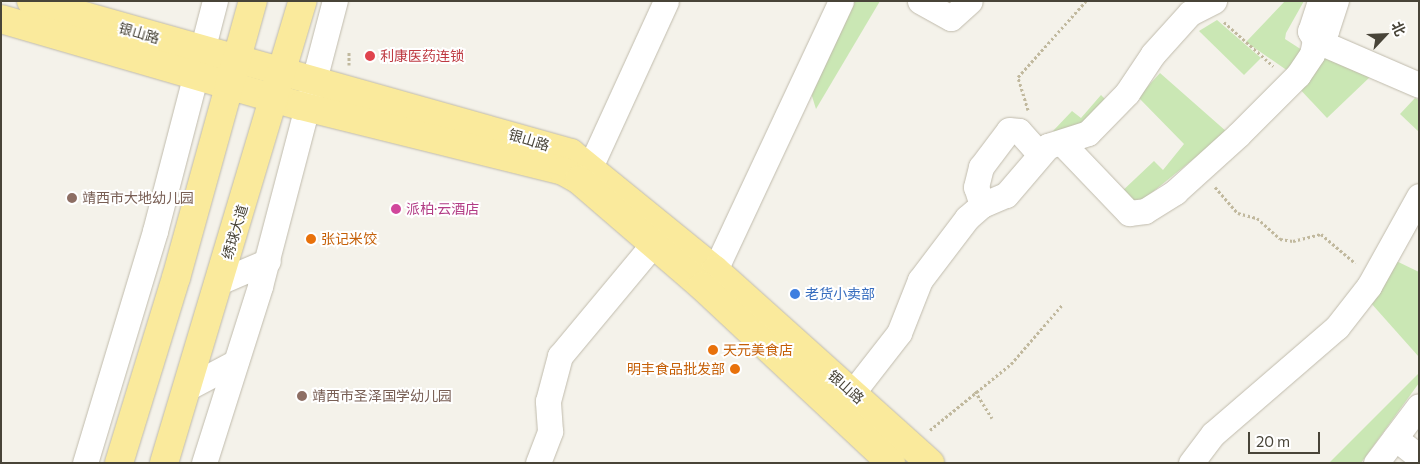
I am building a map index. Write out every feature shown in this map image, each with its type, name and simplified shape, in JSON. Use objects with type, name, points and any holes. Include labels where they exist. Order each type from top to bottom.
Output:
[{"type":"main road","name":"银山路","points":[[31,1],[240,60],[280,86]]},
{"type":"main road","points":[[119,463],[192,214],[240,60],[253,1]]},
{"type":"main road","name":"绣球大道","points":[[164,463],[280,86],[303,1]]},
{"type":"main road","name":"银山路","points":[[1,19],[232,86],[280,86],[310,94],[564,171],[654,243],[891,463]]},
{"type":"main road","name":"银山路","points":[[310,94],[571,153],[591,165],[715,270],[930,463]]},
{"type":"street","points":[[85,463],[155,231],[197,76],[215,1]]},
{"type":"street","points":[[204,463],[268,261],[334,1]]},
{"type":"street","points":[[591,165],[666,1]]},
{"type":"street","points":[[715,270],[841,1]]},
{"type":"street","points":[[920,1],[951,18],[970,1]]},
{"type":"street","points":[[1320,1],[1310,31],[1315,40],[1419,85]]},
{"type":"street","points":[[1062,143],[1129,213],[1158,205],[1199,170],[1290,82],[1307,63],[1315,40],[1326,31],[1336,1]]},
{"type":"street","points":[[853,392],[899,334],[930,264],[982,204],[1006,194],[1039,153],[1088,133],[1128,94],[1152,54],[1190,13],[1213,3]]},
{"type":"street","points":[[982,204],[976,187],[981,167],[1014,129],[1039,153]]},
{"type":"street","points":[[1191,463],[1213,434],[1318,346],[1364,294],[1370,276],[1390,252],[1416,206]]},
{"type":"street","points":[[155,231],[192,214]]},
{"type":"street","points":[[538,463],[550,431],[548,401],[560,356],[654,243]]},
{"type":"street","points":[[219,282],[268,261]]},
{"type":"street","points":[[187,388],[236,362]]},
{"type":"street","points":[[1376,463],[1419,406]]},
{"type":"street","points":[[1395,438],[1419,458]]},
{"type":"path","points":[[1014,129],[1030,108],[1018,77],[1086,1]]},
{"type":"path","points":[[1213,3],[1249,48],[1290,82]]},
{"type":"path","points":[[1199,170],[1238,213],[1257,218],[1277,237],[1293,242],[1321,234],[1370,276]]},
{"type":"path","points":[[925,435],[1028,348],[1063,304]]},
{"type":"path","points":[[975,391],[992,418]]},
{"type":"green space","points":[[851,1],[880,1],[816,109],[811,93]]},
{"type":"green space","points":[[1285,1],[1304,1],[1286,33],[1285,39],[1302,50],[1288,71],[1246,42]]},
{"type":"green space","points":[[1217,20],[1261,58],[1244,75],[1199,31]]},
{"type":"green space","points":[[1323,56],[1371,76],[1327,118],[1296,85]]},
{"type":"green space","points":[[1160,73],[1227,132],[1134,207],[1118,195],[1154,161],[1163,170],[1184,144],[1138,97]]},
{"type":"green space","points":[[1101,95],[1107,101],[1089,122],[1059,134],[1053,131],[1072,111],[1081,118]]},
{"type":"green space","points":[[1415,98],[1419,100],[1419,132],[1400,114]]},
{"type":"green space","points":[[1390,258],[1419,272],[1419,357],[1370,302]]},
{"type":"green space","points":[[1419,373],[1419,383],[1361,463],[1329,463]]},
{"type":"place","name":"利康医药连锁","points":[[370,56]]},
{"type":"place","name":"靖西市大地幼儿园","points":[[72,198]]},
{"type":"place","name":"派柏·云酒店","points":[[396,209]]},
{"type":"place","name":"张记米饺","points":[[311,239]]},
{"type":"place","name":"老货小卖部","points":[[795,294]]},
{"type":"place","name":"天元美食店","points":[[713,350]]},
{"type":"place","name":"明丰食品批发部","points":[[735,369]]},
{"type":"place","name":"靖西市圣泽国学幼儿园","points":[[302,396]]}]
